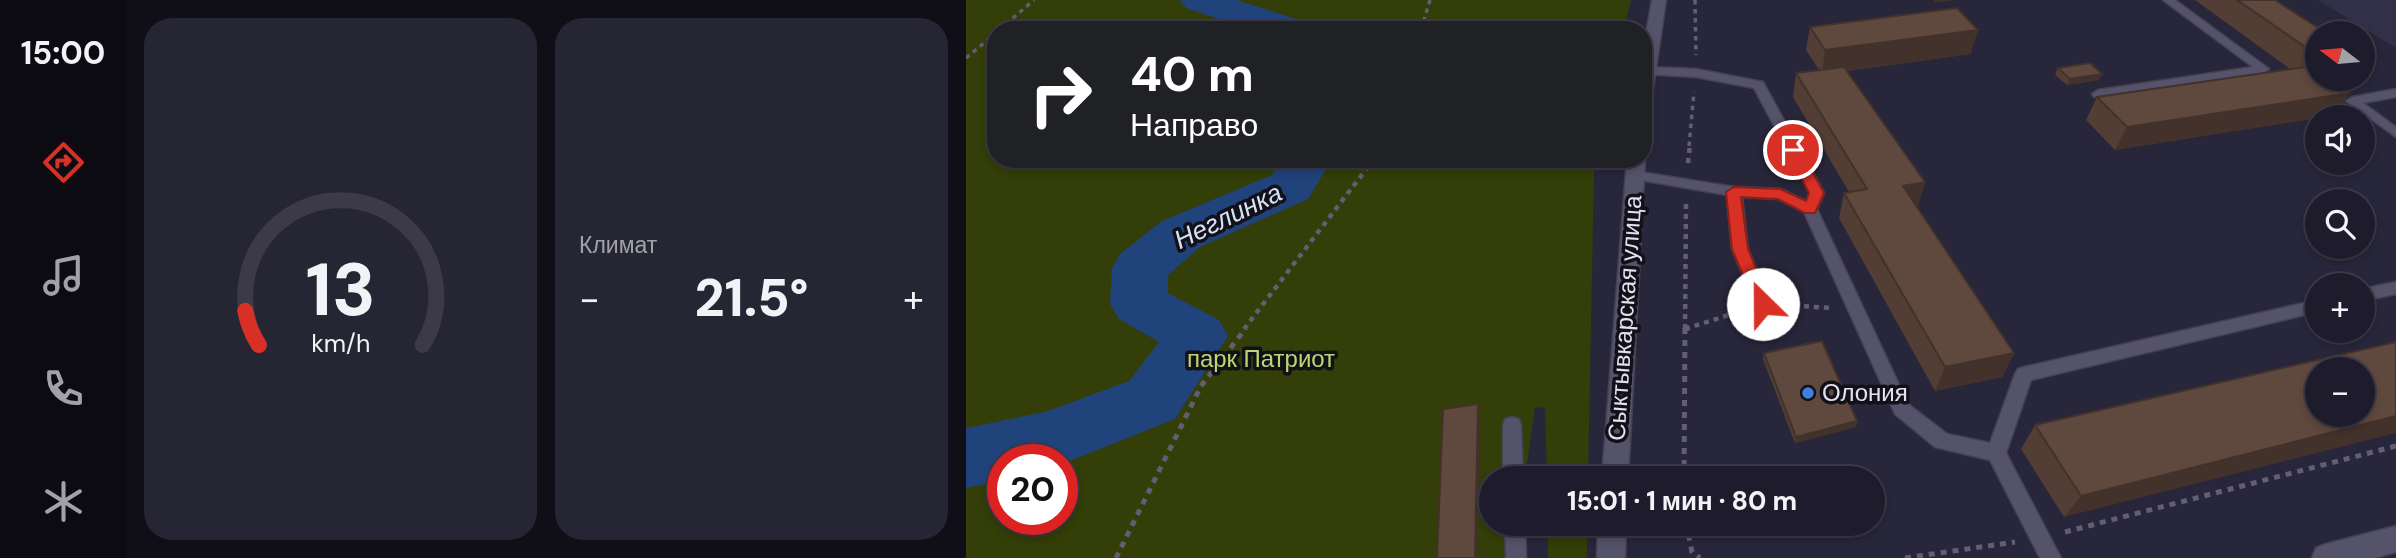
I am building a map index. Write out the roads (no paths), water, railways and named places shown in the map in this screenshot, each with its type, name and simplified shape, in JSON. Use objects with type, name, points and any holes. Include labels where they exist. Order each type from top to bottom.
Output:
[{"type":"street","points":[[1652,41],[1659,0]]},
{"type":"street","name":"Сыктывкарская улица","points":[[1616,466],[1635,168]]},
{"type":"street","points":[[1611,558],[1612,536]]},
{"type":"street","points":[[2326,558],[2396,539]]},
{"type":"lane","points":[[2098,94],[2263,69],[2168,0]]},
{"type":"lane","points":[[1652,71],[1696,73],[1759,85],[1816,193],[1810,209]]},
{"type":"lane","points":[[2396,93],[2352,101],[2396,133]]},
{"type":"lane","points":[[1638,168],[1734,192],[1780,194],[1810,209],[1901,409],[1942,441],[1996,453]]},
{"type":"lane","points":[[1734,192],[1740,249],[1763,304]]},
{"type":"lane","points":[[2375,292],[2396,288]]},
{"type":"lane","points":[[2051,558],[1996,453],[2024,374],[2305,309]]},
{"type":"lane","points":[[1512,425],[1514,466]]},
{"type":"lane","points":[[1515,536],[1516,558]]},
{"type":"waterway","name":"Неглинка","points":[[1199,0],[1263,21]]},
{"type":"waterway","name":"Неглинка","points":[[966,458],[1046,441],[1152,400],[1198,336],[1139,304],[1140,268],[1181,234],[1290,187],[1302,168]]},
{"type":"place","name":"Олония","points":[[1808,393]]},
{"type":"park label","name":"парк Патриот","points":[[1261,359]]}]
